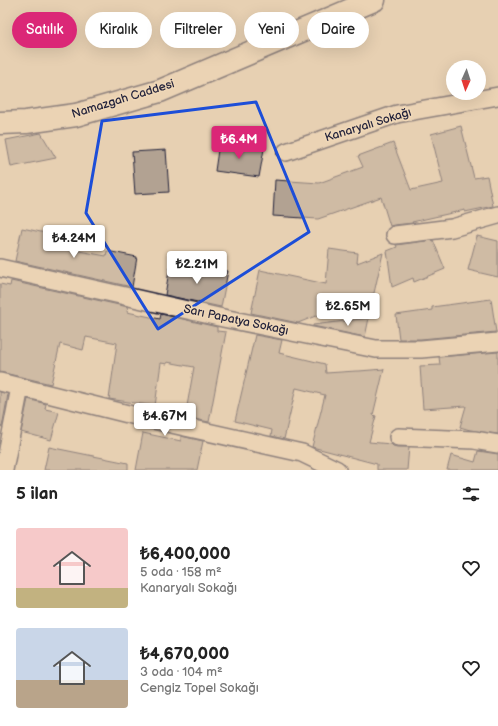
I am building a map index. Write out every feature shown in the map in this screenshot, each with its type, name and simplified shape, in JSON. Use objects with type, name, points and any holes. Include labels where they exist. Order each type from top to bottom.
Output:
[{"type":"main road","name":"Namazgah Caddesi","points":[[0,123],[26,122],[76,115],[160,91],[366,2]]},
{"type":"street","name":"Kanaryalı Sokağı","points":[[286,152],[398,114],[498,96]]},
{"type":"street","points":[[395,235],[452,228],[498,215]]},
{"type":"street","name":"Sarı Papatya Sokağı","points":[[0,268],[223,318],[376,349],[421,349],[498,342]]},
{"type":"street","points":[[0,382],[140,417],[302,453],[337,470]]},
{"type":"street","points":[[4,470],[20,387]]},
{"type":"street","points":[[398,437],[474,440],[498,444]]},
{"type":"highlighted area","points":[[256,102],[309,232],[158,329],[86,213],[102,121]]},
{"type":"building","points":[[461,126],[474,178],[487,176],[493,206],[465,212],[465,210],[412,222],[413,223],[390,226],[381,197],[318,219],[273,216],[275,180],[319,183],[363,167],[358,156],[393,143],[411,190],[443,183],[431,134]]},
{"type":"building","points":[[41,133],[56,158],[11,167],[6,140]]},
{"type":"building","points":[[219,143],[264,149],[259,177],[215,171]]},
{"type":"building","points":[[166,150],[169,192],[135,194],[132,152]]},
{"type":"building","points":[[22,228],[55,235],[54,240],[80,246],[79,251],[106,256],[107,251],[137,257],[132,287],[15,261]]},
{"type":"building","points":[[477,236],[498,241],[498,277],[468,270]]},
{"type":"building","points":[[433,240],[445,269],[414,282],[413,278],[392,287],[387,251],[397,247],[396,245]]},
{"type":"building","points":[[329,249],[358,253],[357,263],[383,253],[374,293],[298,323],[251,313],[260,270],[326,284]]},
{"type":"building","points":[[170,265],[199,271],[200,266],[228,271],[221,307],[165,295]]},
{"type":"building","points":[[11,281],[128,307],[127,312],[160,319],[161,314],[217,327],[217,331],[226,332],[209,422],[185,417],[194,367],[167,362],[167,364],[161,363],[155,406],[109,399],[117,343],[86,337],[83,350],[60,344],[51,384],[0,372],[0,284],[10,286]]},
{"type":"building","points":[[491,299],[496,332],[421,339],[399,339],[396,315],[432,310],[432,307]]},
{"type":"building","points":[[369,318],[365,337],[313,326],[313,325]]},
{"type":"building","points":[[255,335],[282,340],[279,353],[325,364],[326,373],[384,369],[373,415],[376,416],[369,442],[391,444],[397,447],[409,447],[407,470],[377,470],[377,464],[312,447],[325,395],[296,388],[284,439],[271,436],[272,430],[235,421]]},
{"type":"building","points":[[498,352],[498,434],[460,427],[466,406],[423,409],[420,366],[440,365],[439,357]]},
{"type":"building","points":[[0,392],[8,394],[2,427],[0,426]]},
{"type":"building","points":[[28,399],[46,404],[45,409],[59,412],[51,440],[21,432]]},
{"type":"building","points":[[143,433],[181,441],[181,436],[203,441],[197,470],[136,470]]},
{"type":"building","points":[[49,447],[128,463],[128,470],[44,470]]},
{"type":"building","points":[[478,451],[498,454],[498,470],[447,470],[451,455],[475,462]]}]
